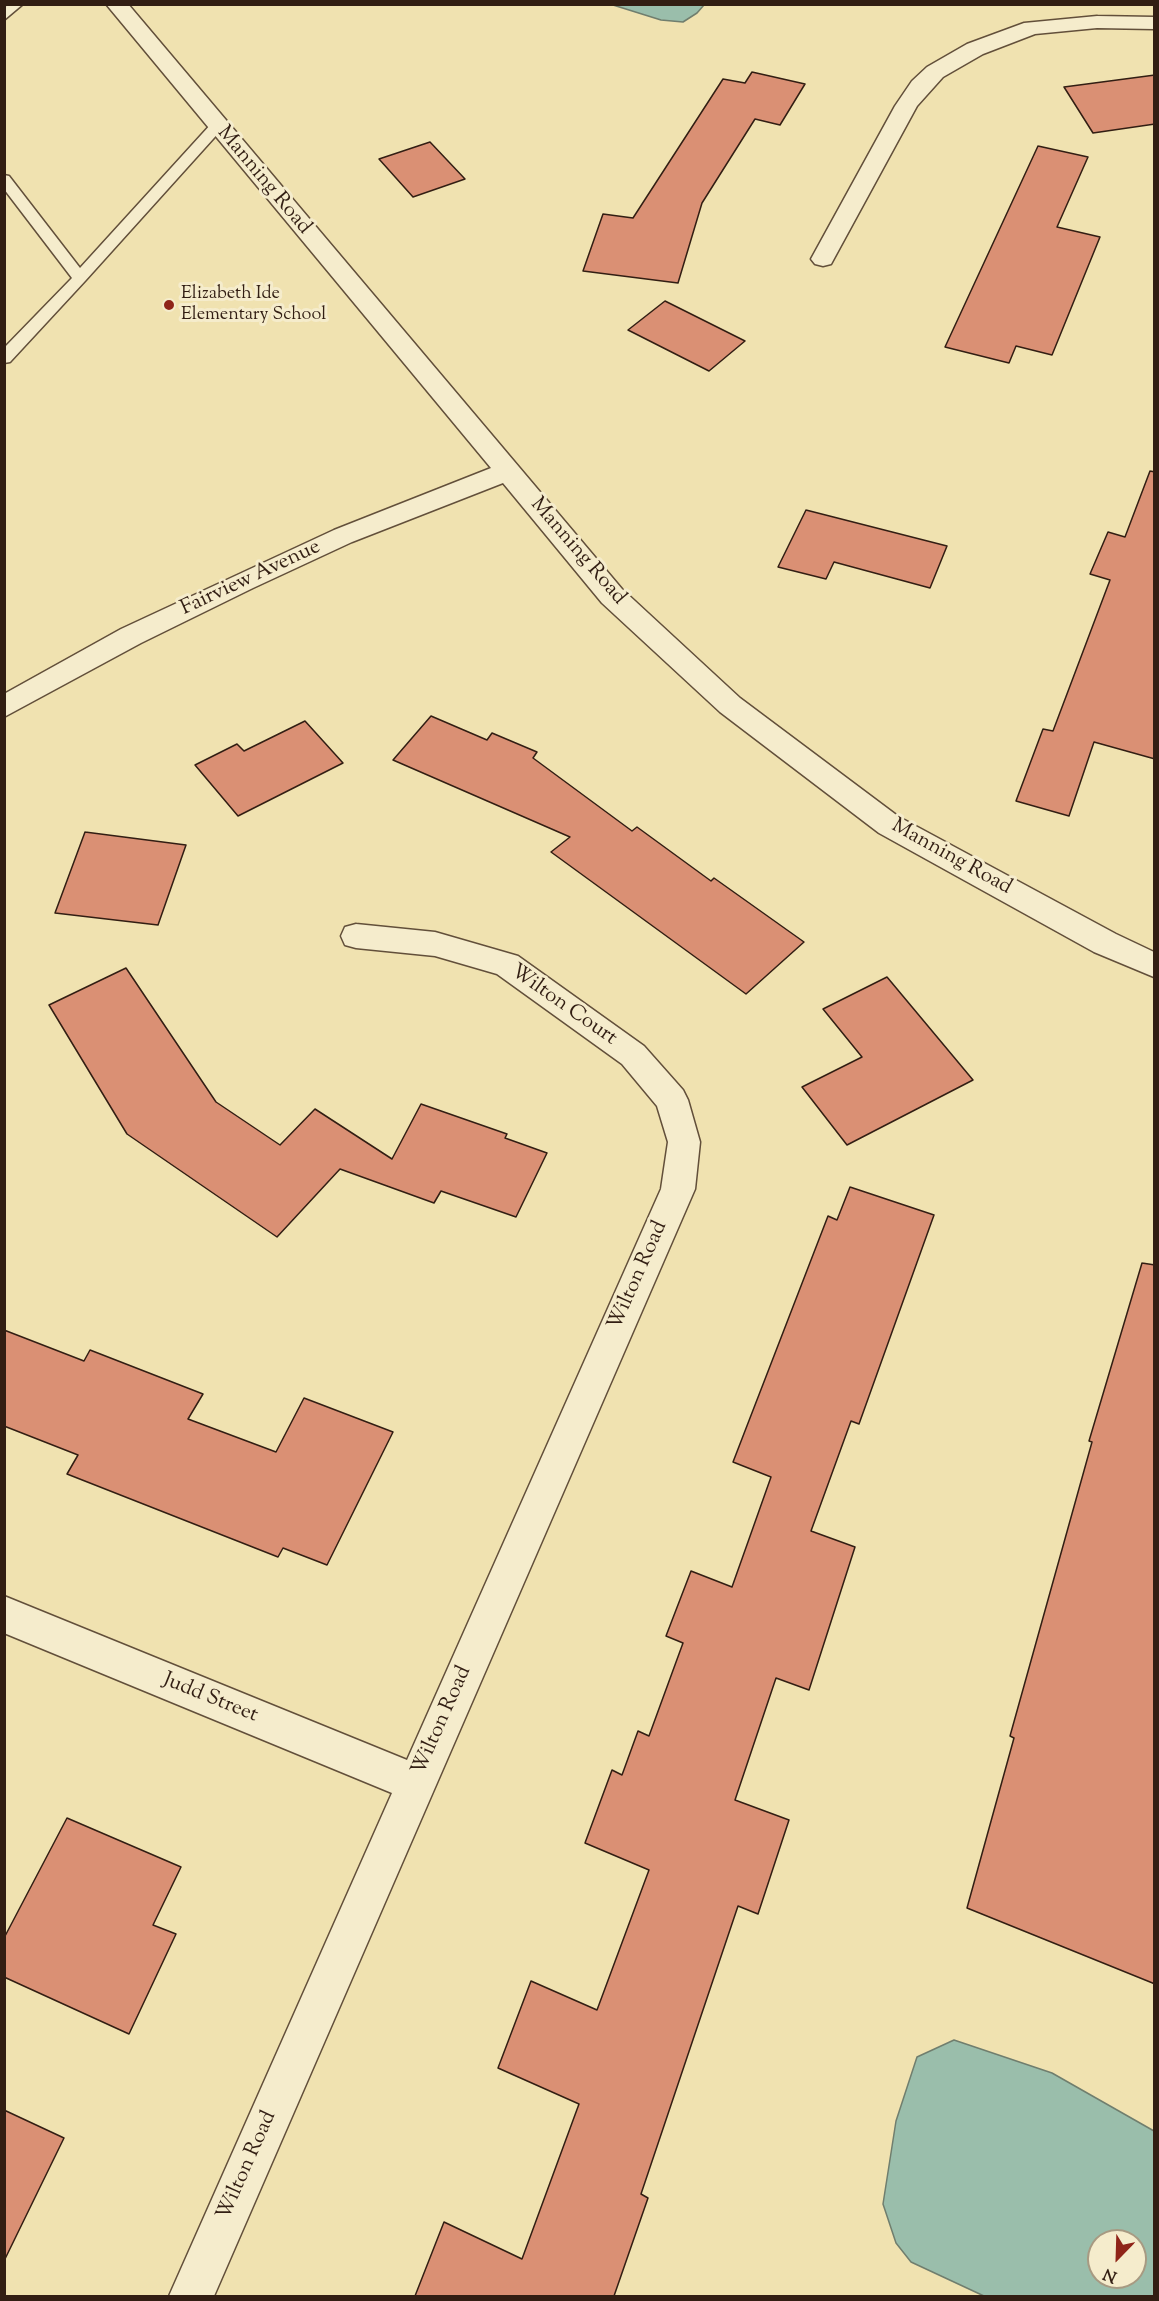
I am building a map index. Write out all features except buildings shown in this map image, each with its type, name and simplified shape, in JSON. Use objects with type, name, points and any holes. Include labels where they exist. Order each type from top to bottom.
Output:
[{"type":"street","name":"Manning Road","points":[[116,4],[612,596],[730,705],[889,825],[1105,943],[1155,965]]},
{"type":"street","points":[[823,259],[906,106],[920,86],[952,61],[975,49],[1032,28],[1097,22],[1155,23]]},
{"type":"street","name":"Fairview Avenue","points":[[4,707],[131,636],[243,581],[343,536],[508,471]]},
{"type":"street","name":"Wilton Court","points":[[356,936],[435,944],[507,965],[633,1055],[672,1100],[684,1142]]},
{"type":"street","name":"Wilton Road","points":[[191,2296],[678,1189],[684,1142]]},
{"type":"street","name":"Judd Street","points":[[4,1614],[416,1783]]},
{"type":"lane","points":[[4,16],[17,4]]},
{"type":"lane","points":[[4,358],[80,278],[217,126]]},
{"type":"lane","points":[[4,178],[80,278]]},
{"type":"shaded area","points":[[613,5],[704,5],[697,13],[683,22],[661,20]]},
{"type":"shaded area","points":[[954,2040],[1052,2073],[1154,2131],[1154,2296],[984,2296],[911,2262],[896,2243],[883,2204],[896,2121],[917,2057]]},
{"type":"place","name":"Elizabeth Ide Elementary School","points":[[169,305]]}]
